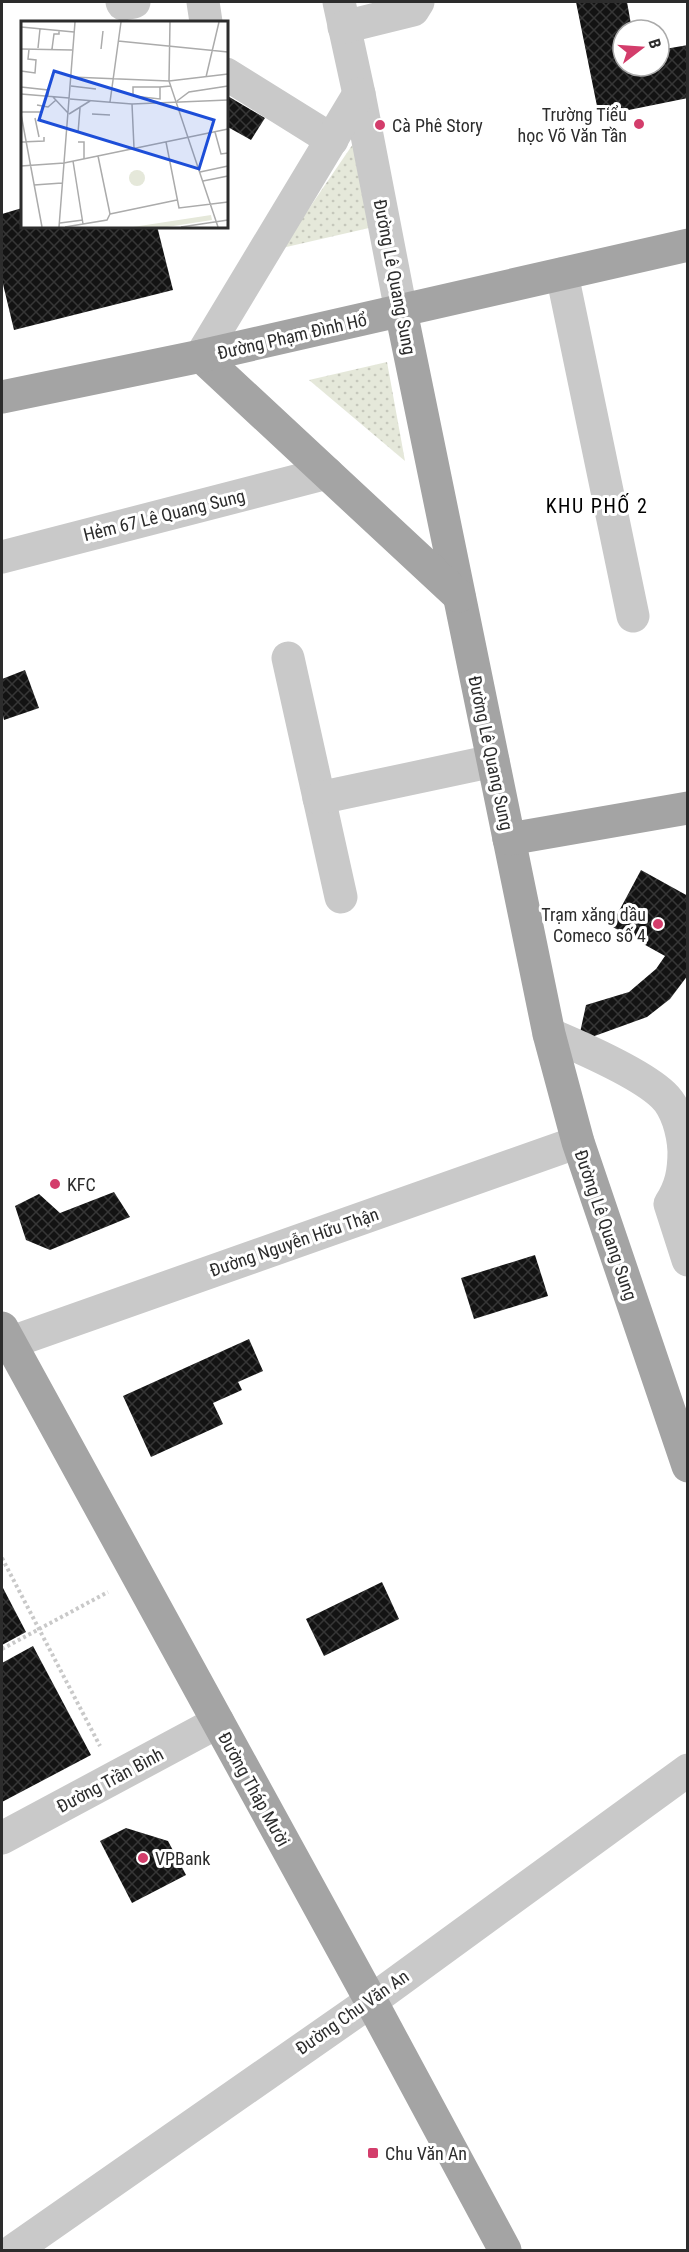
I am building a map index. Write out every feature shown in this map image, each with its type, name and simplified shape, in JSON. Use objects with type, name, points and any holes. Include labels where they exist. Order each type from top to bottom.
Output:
[{"type":"main road","name":"Đường Phạm Đình Hổ","points":[[2,397],[201,356],[562,274],[686,253]]},
{"type":"main road","name":"Đường Lê Quang Sung","points":[[401,311],[549,1034],[578,1142],[687,1466]]},
{"type":"main road","points":[[201,356],[459,596]]},
{"type":"main road","points":[[509,839],[687,808]]},
{"type":"main road","name":"Đường Tháp Mười","points":[[5,1335],[371,2001],[505,2250]]},
{"type":"street","points":[[122,2],[123,4],[134,2]]},
{"type":"street","points":[[203,2],[206,21]]},
{"type":"street","name":"Đường Lê Quang Sung","points":[[401,311],[342,14],[413,10],[418,2]]},
{"type":"street","points":[[228,75],[332,141]]},
{"type":"street","points":[[201,356],[359,94]]},
{"type":"street","points":[[562,274],[633,616]]},
{"type":"street","name":"Hẻm 67 Lê Quang Sung","points":[[2,556],[327,473]]},
{"type":"street","points":[[288,658],[342,897]]},
{"type":"street","points":[[319,798],[493,761]]},
{"type":"street","points":[[549,1034],[642,1080],[682,1113],[684,1168],[679,1190],[670,1204],[687,1260]]},
{"type":"street","name":"Đường Nguyễn Hữu Thận","points":[[5,1335],[578,1142]]},
{"type":"street","name":"Đường Trần Bình","points":[[2,1838],[218,1722]]},
{"type":"street","name":"Đường Chu Văn An","points":[[14,2250],[371,2001],[687,1770]]},
{"type":"path","points":[[2,1558],[116,1777]]},
{"type":"path","points":[[2,1649],[138,1576]]},
{"type":"shaded area","points":[[353,144],[369,228],[282,248]]},
{"type":"shaded area","points":[[387,362],[405,461],[309,380]]},
{"type":"building","points":[[576,2],[627,2],[630,18],[611,18],[611,78],[671,78],[671,48],[688,45],[688,98],[599,116]]},
{"type":"building","points":[[228,96],[265,118],[251,140],[228,127]]},
{"type":"building","points":[[21,208],[21,228],[158,228],[173,290],[14,330],[2,280],[2,214]]},
{"type":"building","points":[[25,670],[39,708],[4,720],[2,679]]},
{"type":"building","points":[[641,870],[688,896],[688,975],[670,999],[647,1017],[578,1042],[586,1005],[629,992],[656,969],[665,956],[611,926]]},
{"type":"building","points":[[114,1192],[130,1217],[50,1250],[26,1240],[15,1206],[39,1194],[60,1213]]},
{"type":"building","points":[[535,1255],[548,1296],[474,1319],[461,1278]]},
{"type":"building","points":[[249,1339],[263,1371],[238,1382],[242,1390],[213,1403],[223,1424],[151,1457],[123,1396]]},
{"type":"building","points":[[382,1582],[399,1619],[324,1656],[306,1619]]},
{"type":"building","points":[[2,1586],[26,1632],[2,1645]]},
{"type":"building","points":[[33,1646],[91,1755],[2,1802],[2,1663]]},
{"type":"building","name":"VPBank","points":[[126,1828],[168,1841],[186,1875],[132,1903],[100,1841]]},
{"type":"place","name":"Trường Tiểu học Võ Văn Tần","points":[[639,124]]},
{"type":"place","name":"Cà Phê Story","points":[[380,125]]},
{"type":"place","name":"Trạm xăng dầu Comeco số 4","points":[[658,924]]},
{"type":"place","name":"KFC","points":[[55,1184]]},
{"type":"place","name":"VPBank","points":[[143,1858]]},
{"type":"place","name":"Chu Văn An","points":[[373,2153]]},
{"type":"district","name":"KHU PHỐ 2","points":[[597,506]]}]
